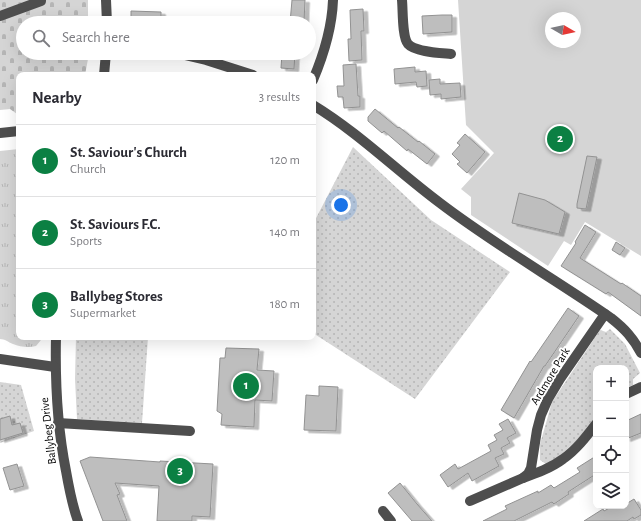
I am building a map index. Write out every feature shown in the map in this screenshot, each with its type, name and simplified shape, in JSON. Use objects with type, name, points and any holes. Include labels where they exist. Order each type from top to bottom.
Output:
[{"type":"street","points":[[0,16],[41,0]]},
{"type":"street","points":[[106,0],[106,16]]},
{"type":"street","points":[[316,73],[326,44],[333,0]]},
{"type":"street","points":[[402,0],[404,31],[408,43],[412,47],[420,50],[451,54]]},
{"type":"street","points":[[104,72],[105,60]]},
{"type":"street","points":[[206,60],[244,72]]},
{"type":"street","points":[[316,107],[356,135],[449,210],[605,314],[627,332],[641,353]]},
{"type":"street","points":[[1,130],[16,131]]},
{"type":"street","name":"Ardmore Park","points":[[523,478],[528,474],[531,468],[537,430],[541,415],[548,399],[605,314]]},
{"type":"street","name":"Ballybeg Drive","points":[[56,340],[55,367],[60,442],[68,485],[78,521]]},
{"type":"street","points":[[0,359],[55,367]]},
{"type":"street","points":[[629,393],[641,387]]},
{"type":"street","points":[[58,423],[190,431]]},
{"type":"street","points":[[470,501],[550,467],[564,458],[579,445],[593,428]]},
{"type":"street","points":[[383,511],[391,521]]},
{"type":"green space","points":[[0,0],[88,0],[88,16],[16,16],[16,60],[88,60],[86,72],[16,72],[16,113],[10,109],[0,110]]},
{"type":"green space","points":[[458,0],[641,0],[641,256],[585,222],[571,245],[564,241],[548,266],[471,215],[471,197],[461,189],[494,153],[466,125]]},
{"type":"green space","points":[[353,147],[431,220],[510,272],[415,399],[316,335],[316,218]]},
{"type":"green space","points":[[16,149],[16,340],[41,340],[36,346],[24,347],[0,339],[0,151]]},
{"type":"green space","points":[[610,329],[625,344],[640,373],[633,379],[633,385],[629,387],[629,365],[593,365],[593,422],[578,439],[561,455],[546,464],[540,460],[540,444],[552,402],[600,330],[606,332]]},
{"type":"green space","points":[[76,340],[148,340],[142,423],[77,419],[75,379]]},
{"type":"green space","points":[[0,382],[21,385],[34,431],[0,443]]},
{"type":"building","points":[[292,0],[305,0],[304,16],[291,16]]},
{"type":"building","points":[[363,9],[364,31],[361,31],[362,60],[349,61],[348,39],[351,39],[350,10]]},
{"type":"building","points":[[131,11],[161,12],[161,16],[131,16]]},
{"type":"building","points":[[452,15],[452,32],[423,34],[422,16]]},
{"type":"building","points":[[282,60],[295,60],[294,69],[281,68]]},
{"type":"building","points":[[356,64],[360,107],[344,108],[343,97],[338,97],[337,86],[344,86],[343,65]]},
{"type":"building","points":[[415,67],[415,72],[426,71],[427,86],[417,87],[416,82],[395,84],[394,69]]},
{"type":"building","points":[[440,79],[440,84],[460,83],[461,97],[441,99],[441,94],[430,95],[429,80]]},
{"type":"building","points":[[375,109],[398,128],[399,127],[418,142],[419,141],[435,154],[427,164],[408,149],[407,151],[384,131],[382,133],[368,121],[368,117]]},
{"type":"building","points":[[465,134],[485,152],[467,173],[457,164],[460,162],[452,154],[460,145],[457,143]]},
{"type":"building","points":[[587,156],[597,157],[586,209],[577,208],[577,204]]},
{"type":"building","points":[[519,193],[545,200],[565,212],[559,234],[512,223]]},
{"type":"building","points":[[585,225],[596,232],[580,258],[641,296],[641,316],[608,292],[606,294],[561,266],[576,243],[575,242]]},
{"type":"building","points":[[616,242],[625,248],[620,255],[612,250]]},
{"type":"building","points":[[568,308],[579,316],[544,366],[514,418],[501,410],[530,361],[531,362]]},
{"type":"building","points":[[226,348],[259,349],[257,370],[274,371],[272,401],[255,400],[254,427],[221,425],[222,414],[217,411],[220,358],[225,358]]},
{"type":"building","points":[[319,386],[338,387],[336,431],[304,430],[306,395],[319,396]]},
{"type":"building","points":[[641,414],[641,433],[629,438],[629,437],[629,420]]},
{"type":"building","points":[[10,416],[12,425],[20,423],[23,433],[0,440],[0,419]]},
{"type":"building","points":[[508,419],[516,433],[507,438],[510,443],[501,448],[504,454],[495,458],[499,466],[472,481],[468,473],[448,487],[440,475],[455,464],[458,469],[491,451],[488,445],[497,440],[494,435],[503,430],[499,424]]},
{"type":"building","points":[[90,457],[213,464],[210,517],[192,516],[192,521],[157,521],[159,486],[115,483],[120,494],[117,495],[127,521],[103,521],[80,461]]},
{"type":"building","points":[[593,458],[593,476],[568,492],[569,494],[554,504],[552,502],[514,521],[483,521],[507,509],[505,506],[538,491],[538,493],[551,485],[554,488],[580,472],[577,468]]},
{"type":"building","points":[[17,464],[24,486],[10,490],[3,468]]},
{"type":"building","points":[[400,483],[432,521],[412,521],[388,493]]},
{"type":"building","points":[[634,499],[641,510],[641,515],[634,519],[633,517],[627,521],[584,521],[603,509],[604,511],[608,509],[629,509],[629,502]]},
{"type":"place","name":"St. Saviours F.C.","points":[[560,139]]},
{"type":"place","name":"St. Saviour's Church","points":[[246,386]]},
{"type":"place","name":"Ballybeg Stores","points":[[180,471]]}]
